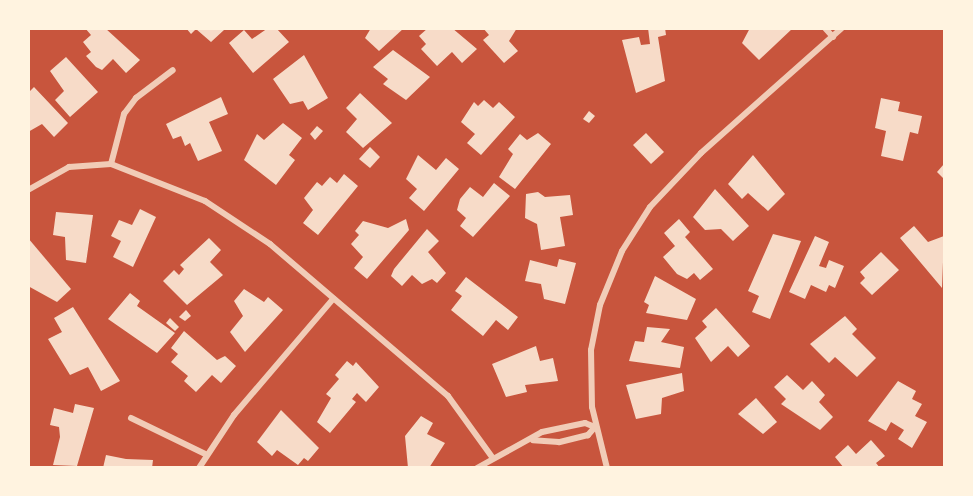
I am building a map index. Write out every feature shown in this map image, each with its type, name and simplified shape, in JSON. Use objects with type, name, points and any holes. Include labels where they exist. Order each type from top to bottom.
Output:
[{"type":"street","points":[[825,28],[833,37]]},
{"type":"street","points":[[607,468],[595,427],[590,371],[595,328],[609,277],[637,225],[701,153],[842,28]]},
{"type":"street","points":[[111,164],[124,114],[136,98],[174,70]]},
{"type":"street","points":[[28,189],[69,166],[111,164],[165,182],[227,214],[333,299],[456,404],[492,457]]},
{"type":"street","points":[[199,468],[205,454],[333,299]]},
{"type":"street","points":[[131,418],[205,454]]},
{"type":"street","points":[[477,468],[492,457],[558,428],[585,423],[595,427]]},
{"type":"street","points":[[533,440],[560,442],[588,435],[595,427]]},
{"type":"building","points":[[85,28],[105,28],[140,60],[126,73],[113,59],[102,70],[96,67],[86,56],[91,52],[83,42],[91,35]]},
{"type":"building","points":[[186,28],[223,28],[224,30],[211,42],[196,29],[191,34]]},
{"type":"building","points":[[268,28],[276,28],[289,42],[253,73],[229,43],[244,30],[252,39]]},
{"type":"building","points":[[371,28],[404,28],[379,51],[365,38]]},
{"type":"building","points":[[428,28],[452,28],[477,49],[462,63],[452,52],[437,66],[421,49],[426,44],[419,36]]},
{"type":"building","points":[[483,28],[517,28],[509,41],[518,51],[504,63],[483,40],[489,35]]},
{"type":"building","points":[[648,28],[665,28],[666,35],[658,37],[665,81],[636,93],[622,40],[639,37],[641,45],[650,44]]},
{"type":"building","points":[[750,28],[793,28],[759,60],[742,43]]},
{"type":"building","points":[[393,50],[430,77],[406,100],[383,84],[388,79],[373,67]]},
{"type":"building","points":[[304,55],[328,98],[308,110],[303,101],[290,104],[273,79]]},
{"type":"building","points":[[66,57],[98,92],[70,117],[55,100],[64,91],[50,71]]},
{"type":"building","points":[[34,87],[68,123],[54,137],[42,124],[28,132],[28,93]]},
{"type":"building","points":[[360,93],[392,123],[363,148],[346,132],[357,119],[346,108]]},
{"type":"building","points":[[221,97],[228,114],[209,122],[222,151],[198,161],[190,143],[185,146],[181,136],[173,139],[166,124]]},
{"type":"building","points":[[881,98],[900,102],[898,111],[922,116],[918,134],[910,132],[903,161],[881,156],[886,131],[875,128]]},
{"type":"building","points":[[484,100],[493,108],[499,102],[515,117],[481,155],[467,143],[475,134],[461,122],[474,102],[478,106]]},
{"type":"building","points":[[589,111],[595,116],[589,123],[583,119]]},
{"type":"building","points":[[283,123],[302,138],[289,155],[295,160],[276,185],[244,160],[257,134],[264,140]]},
{"type":"building","points":[[317,126],[323,131],[315,140],[310,134]]},
{"type":"building","points":[[538,133],[551,144],[515,189],[499,177],[513,154],[508,149],[520,134],[527,140]]},
{"type":"building","points":[[646,133],[664,152],[651,164],[633,145]]},
{"type":"building","points":[[370,147],[380,157],[370,168],[359,159]]},
{"type":"building","points":[[418,155],[436,170],[446,158],[459,169],[424,211],[409,198],[417,189],[406,179]]},
{"type":"building","points":[[753,155],[785,194],[768,211],[748,193],[742,199],[728,184]]},
{"type":"building","points":[[944,164],[944,179],[937,172]]},
{"type":"building","points":[[344,174],[358,186],[318,235],[303,223],[313,210],[304,198],[317,182],[322,186],[330,177],[337,183]]},
{"type":"building","points":[[494,183],[510,196],[473,237],[460,226],[466,218],[457,210],[460,199],[470,187],[483,197]]},
{"type":"building","points":[[715,189],[749,226],[733,241],[721,229],[705,230],[693,217]]},
{"type":"building","points":[[538,192],[545,197],[570,195],[573,215],[560,217],[565,246],[541,250],[537,224],[525,218],[526,194]]},
{"type":"building","points":[[140,209],[156,217],[133,267],[113,257],[121,241],[111,236],[119,220],[132,225]]},
{"type":"building","points":[[56,212],[93,215],[86,263],[66,260],[65,237],[53,235]]},
{"type":"building","points":[[406,219],[409,230],[367,279],[354,268],[363,257],[351,244],[359,235],[355,231],[363,221],[388,228]]},
{"type":"building","points":[[679,219],[690,232],[685,237],[713,269],[700,280],[694,273],[687,279],[677,274],[663,257],[675,246],[664,233]]},
{"type":"building","points":[[914,226],[928,242],[944,236],[942,288],[900,238]]},
{"type":"building","points":[[427,229],[439,241],[428,252],[446,273],[437,283],[432,279],[422,284],[412,275],[402,286],[391,276],[394,269]]},
{"type":"building","points":[[773,234],[801,241],[770,319],[752,312],[759,296],[748,291]]},
{"type":"building","points":[[815,236],[829,242],[819,266],[826,268],[829,260],[844,266],[835,288],[829,285],[826,292],[811,285],[805,299],[789,292]]},
{"type":"building","points":[[28,238],[71,289],[57,302],[28,286]]},
{"type":"building","points":[[209,238],[221,250],[210,262],[223,275],[187,305],[163,281],[174,270],[179,275],[184,269],[180,265]]},
{"type":"building","points":[[881,252],[899,270],[872,295],[860,283],[865,278],[860,272]]},
{"type":"building","points":[[559,259],[576,263],[565,304],[544,299],[541,284],[525,281],[530,260],[557,267]]},
{"type":"building","points":[[655,276],[696,299],[687,320],[646,313],[649,305],[644,302]]},
{"type":"building","points":[[466,277],[518,317],[508,330],[496,320],[483,336],[451,310],[462,296],[455,291]]},
{"type":"building","points":[[244,289],[264,302],[268,297],[283,310],[245,352],[230,332],[243,316],[234,301]]},
{"type":"building","points":[[130,293],[140,301],[137,306],[175,333],[157,353],[108,319]]},
{"type":"building","points":[[73,307],[120,381],[101,391],[88,367],[70,375],[48,339],[62,332],[54,318]]},
{"type":"building","points":[[716,308],[750,346],[738,357],[728,346],[711,362],[695,338],[707,327],[702,321]]},
{"type":"building","points":[[186,310],[191,316],[185,321],[179,317]]},
{"type":"building","points":[[845,316],[857,329],[852,334],[876,358],[857,377],[835,357],[829,363],[810,344]]},
{"type":"building","points":[[170,318],[179,327],[175,331],[166,323]]},
{"type":"building","points":[[647,327],[670,329],[661,342],[684,347],[680,368],[629,361],[635,341],[644,342]]},
{"type":"building","points":[[184,331],[217,360],[225,356],[236,366],[221,383],[212,375],[196,392],[184,381],[188,376],[171,362],[178,354],[171,348]]},
{"type":"building","points":[[536,346],[540,361],[553,358],[558,381],[525,385],[527,392],[506,397],[492,364]]},
{"type":"building","points":[[347,361],[353,366],[356,362],[379,387],[366,402],[357,393],[352,399],[356,402],[330,433],[317,422],[331,398],[326,394],[339,379],[335,375]]},
{"type":"building","points":[[682,373],[684,391],[662,398],[661,414],[636,419],[626,385]]},
{"type":"building","points":[[787,375],[803,390],[812,381],[825,395],[819,402],[833,417],[820,430],[781,404],[786,399],[774,387]]},
{"type":"building","points":[[898,381],[916,391],[912,399],[922,404],[915,416],[927,422],[912,448],[898,439],[904,430],[891,422],[886,431],[868,421]]},
{"type":"building","points":[[756,398],[777,422],[763,434],[738,414]]},
{"type":"building","points":[[75,404],[94,408],[77,466],[53,465],[60,437],[59,427],[50,425],[54,408],[73,413]]},
{"type":"building","points":[[281,410],[319,448],[308,461],[304,458],[298,465],[277,450],[272,456],[257,442]]},
{"type":"building","points":[[421,416],[433,423],[427,434],[445,443],[429,468],[408,468],[405,436]]},
{"type":"building","points":[[871,440],[885,456],[876,463],[880,468],[844,468],[835,457],[848,445],[856,454]]},
{"type":"building","points":[[106,455],[126,459],[153,460],[152,468],[103,468]]}]
